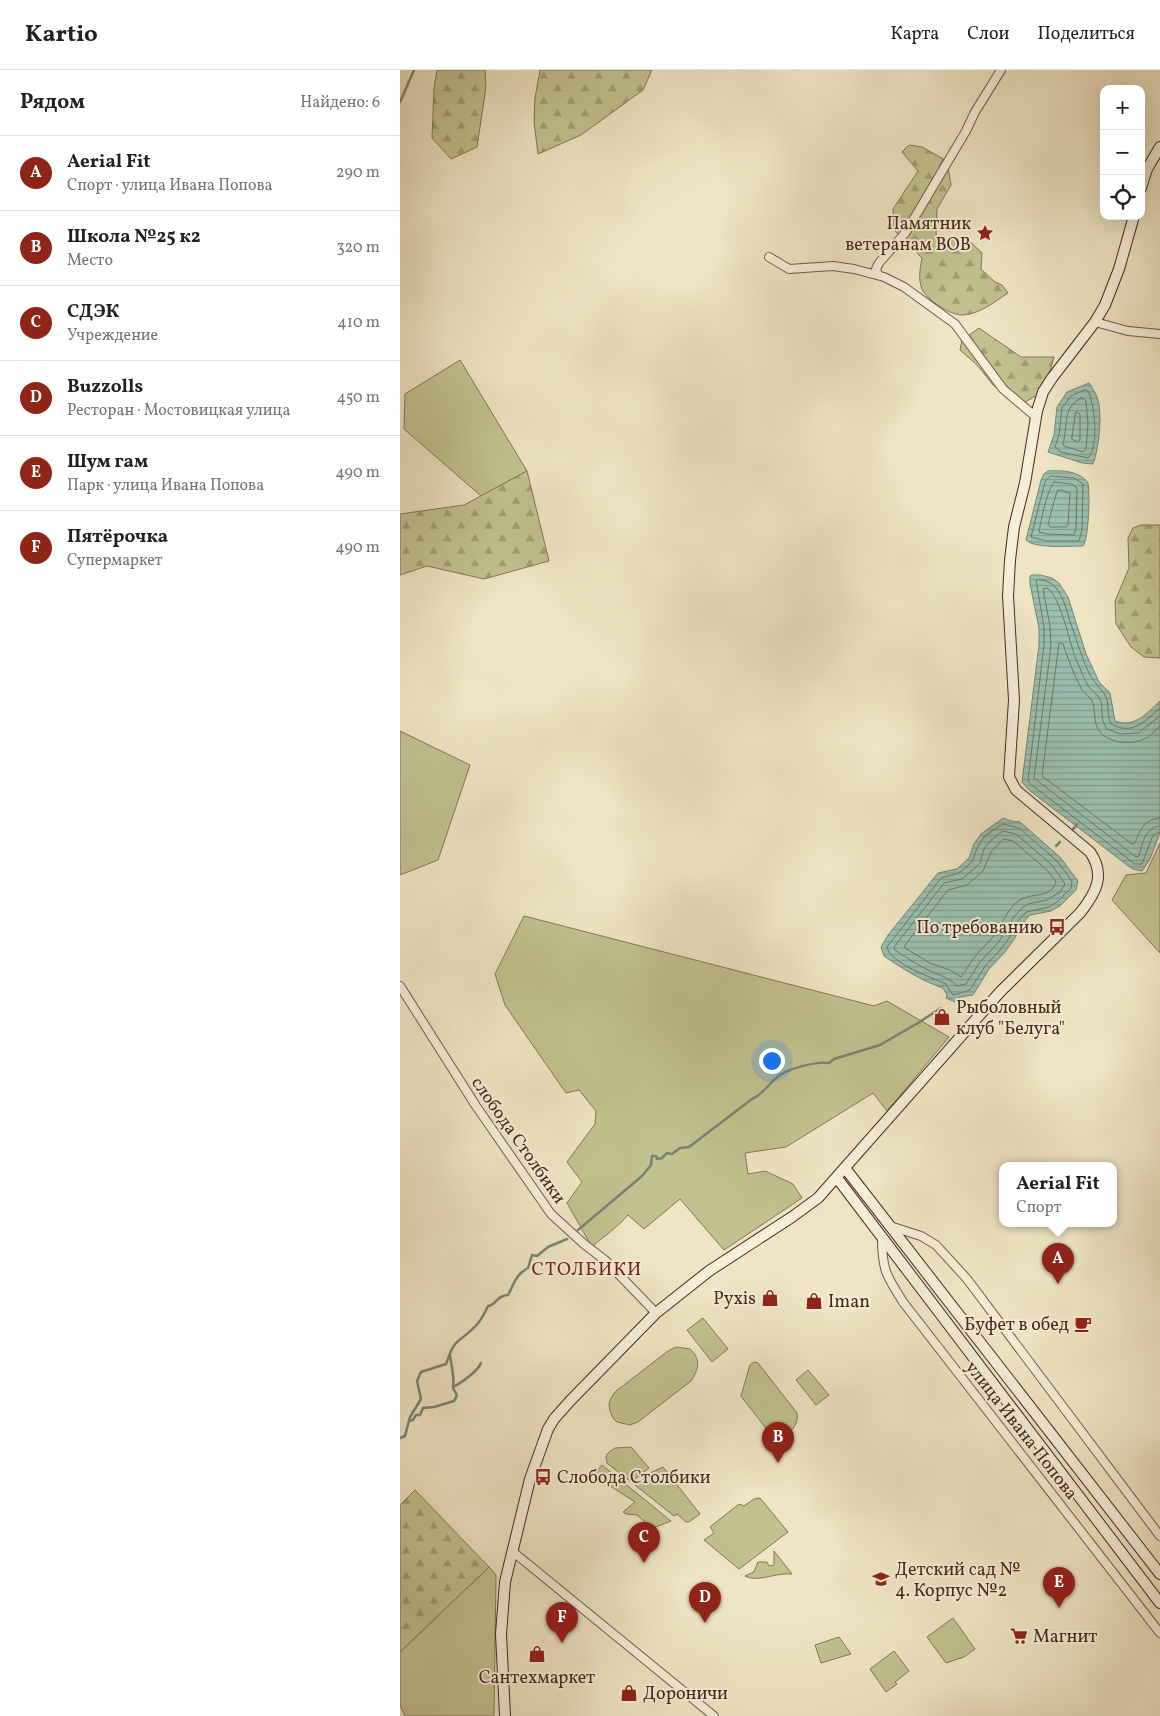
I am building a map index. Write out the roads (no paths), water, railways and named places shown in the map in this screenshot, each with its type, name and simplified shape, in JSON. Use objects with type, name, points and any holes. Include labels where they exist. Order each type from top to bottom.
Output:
[{"type":"main road","points":[[1145,175],[1160,147]]},
{"type":"main road","points":[[505,1716],[501,1634],[506,1577],[530,1479],[541,1444],[551,1424],[595,1374],[656,1313],[709,1271],[818,1198],[1000,992],[1080,913],[1097,886],[1097,865],[1090,852],[1016,790],[1010,777],[1014,700],[1008,596],[1014,527],[1025,483],[1036,417],[1043,392],[1105,306],[1133,220]]},
{"type":"main road","name":"улица Ивана Попова","points":[[845,1168],[1160,1574]]},
{"type":"main road","name":"улица Ивана Попова","points":[[837,1178],[1160,1603]]},
{"type":"street","points":[[878,275],[876,269],[879,263],[906,232],[1001,70]]},
{"type":"street","points":[[769,257],[789,268],[833,266],[854,269],[878,275],[904,288],[955,324],[1003,390],[1036,417]]},
{"type":"street","points":[[1095,322],[1128,331],[1160,334]]},
{"type":"street","name":"слобода Столбики","points":[[400,986],[476,1106],[551,1214],[606,1261],[656,1313]]},
{"type":"street","points":[[890,1226],[921,1236],[936,1245],[967,1279],[1160,1536]]},
{"type":"street","name":"улица Ивана Попова","points":[[882,1237],[882,1260],[887,1277],[903,1302],[1160,1633]]},
{"type":"street","points":[[512,1551],[714,1716]]},
{"type":"water","points":[[1089,383],[1097,397],[1100,412],[1098,440],[1093,464],[1082,463],[1048,452],[1054,435],[1057,407],[1067,392]]},
{"type":"water","points":[[1048,471],[1065,471],[1076,474],[1088,483],[1088,525],[1083,546],[1045,546],[1030,543],[1026,540],[1041,480]]},
{"type":"water","points":[[1030,576],[1052,578],[1059,583],[1068,597],[1086,654],[1099,682],[1110,693],[1115,721],[1128,723],[1140,719],[1160,701],[1160,833],[1150,859],[1142,871],[1127,865],[1029,790],[1022,782],[1039,645],[1039,628],[1030,584]]},
{"type":"water","points":[[1003,818],[1020,822],[1060,857],[1078,881],[1076,890],[1060,906],[1051,911],[1030,915],[1022,924],[1005,952],[989,969],[973,995],[960,997],[955,1002],[946,998],[947,995],[943,988],[913,974],[884,956],[881,947],[888,935],[938,873],[957,869],[969,858],[974,844],[981,834]]},
{"type":"waterway","points":[[400,102],[414,70]]},
{"type":"waterway","points":[[1073,829],[1077,825]]},
{"type":"waterway","points":[[1056,846],[1060,842]]},
{"type":"waterway","points":[[578,1230],[642,1176],[651,1165],[652,1156],[656,1156],[657,1159],[662,1158],[667,1153],[672,1154],[680,1148],[689,1147],[759,1095],[780,1075],[801,1066],[829,1063],[834,1059],[880,1045],[941,1008]]},
{"type":"waterway","points":[[400,1438],[405,1436],[410,1417],[421,1399],[417,1381],[421,1372],[446,1364],[455,1344],[475,1327],[488,1306],[504,1295],[508,1295],[518,1276],[528,1268],[532,1255],[537,1256],[548,1247],[567,1239]]},
{"type":"waterway","points":[[450,1355],[453,1387]]},
{"type":"waterway","points":[[409,1421],[413,1420],[416,1415],[420,1415],[423,1408],[454,1401],[457,1394],[453,1387],[465,1380],[481,1363]]},
{"type":"place","name":"Памятник ветеранам ВОВ","points":[[985,233]]},
{"type":"place","name":"По требованию","points":[[1057,927]]},
{"type":"place","name":"Рыболовный клуб \"Белуга\"","points":[[942,1017]]},
{"type":"place","name":"Aerial Fit","points":[[1058,1284]]},
{"type":"place","name":"Pyxis","points":[[770,1298]]},
{"type":"place","name":"Iman","points":[[814,1301]]},
{"type":"place","name":"Буфет в обед","points":[[1083,1324]]},
{"type":"place","name":"Школа №25 к2","points":[[778,1463]]},
{"type":"place","name":"Слобода Столбики","points":[[543,1477]]},
{"type":"place","name":"СДЭК","points":[[644,1563]]},
{"type":"place","name":"Детский сад № 4. Корпус №2","points":[[881,1579]]},
{"type":"place","name":"Шум гам","points":[[1059,1608]]},
{"type":"place","name":"Buzzolls","points":[[705,1623]]},
{"type":"place","name":"Магнит","points":[[1019,1636]]},
{"type":"place","name":"Пятёрочка","points":[[562,1643]]},
{"type":"place","name":"Сантехмаркет","points":[[537,1654]]},
{"type":"place","name":"Дороничи","points":[[629,1693]]},
{"type":"district","name":"СТОЛБИКИ","points":[[587,1268]]}]
